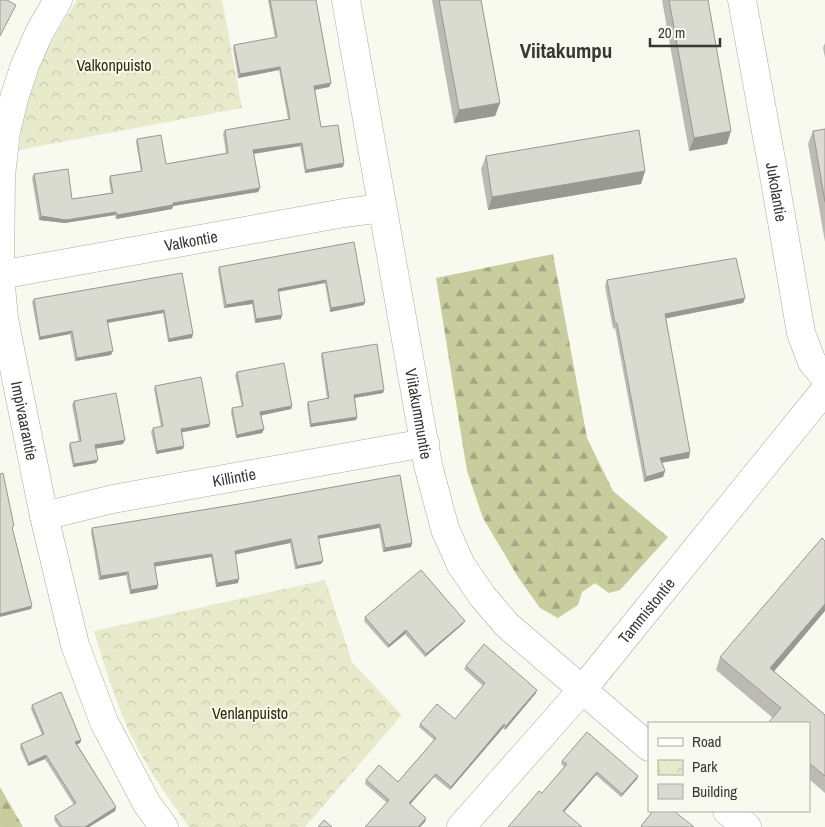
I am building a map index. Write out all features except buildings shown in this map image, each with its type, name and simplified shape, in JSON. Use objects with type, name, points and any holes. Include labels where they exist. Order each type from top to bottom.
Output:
[{"type":"street","name":"Impivaarantie","points":[[58,0],[39,33],[25,65],[14,95],[6,131],[0,176],[0,275],[4,319],[44,516],[74,645],[104,722],[143,796],[164,827]]},
{"type":"street","name":"Viitakummuntie","points":[[346,0],[428,465],[445,529],[462,565],[484,597],[507,625],[648,746]]},
{"type":"street","name":"Jukolantie","points":[[742,0],[801,333],[812,362],[825,377]]},
{"type":"street","name":"Valkontie","points":[[0,275],[344,213],[382,208]]},
{"type":"street","name":"Tammistontie","points":[[461,827],[582,690],[825,390]]},
{"type":"street","name":"Killintie","points":[[44,516],[114,499],[425,443]]},
{"type":"street","points":[[728,812],[747,827]]},
{"type":"green space","name":"Valkonpuisto","points":[[77,0],[222,0],[242,108],[19,150],[26,100],[35,74]]},
{"type":"green space","points":[[553,254],[587,438],[613,491],[668,537],[620,590],[609,593],[595,583],[582,592],[578,605],[558,618],[540,608],[518,577],[483,518],[467,471],[436,278]]},
{"type":"green space","name":"Venlanpuisto","points":[[325,580],[352,662],[402,715],[305,827],[189,827],[152,773],[133,739],[116,699],[94,631]]},
{"type":"green space","points":[[0,787],[23,827],[0,827]]},
{"type":"district","name":"Viitakumpu","points":[[566,50]]}]
